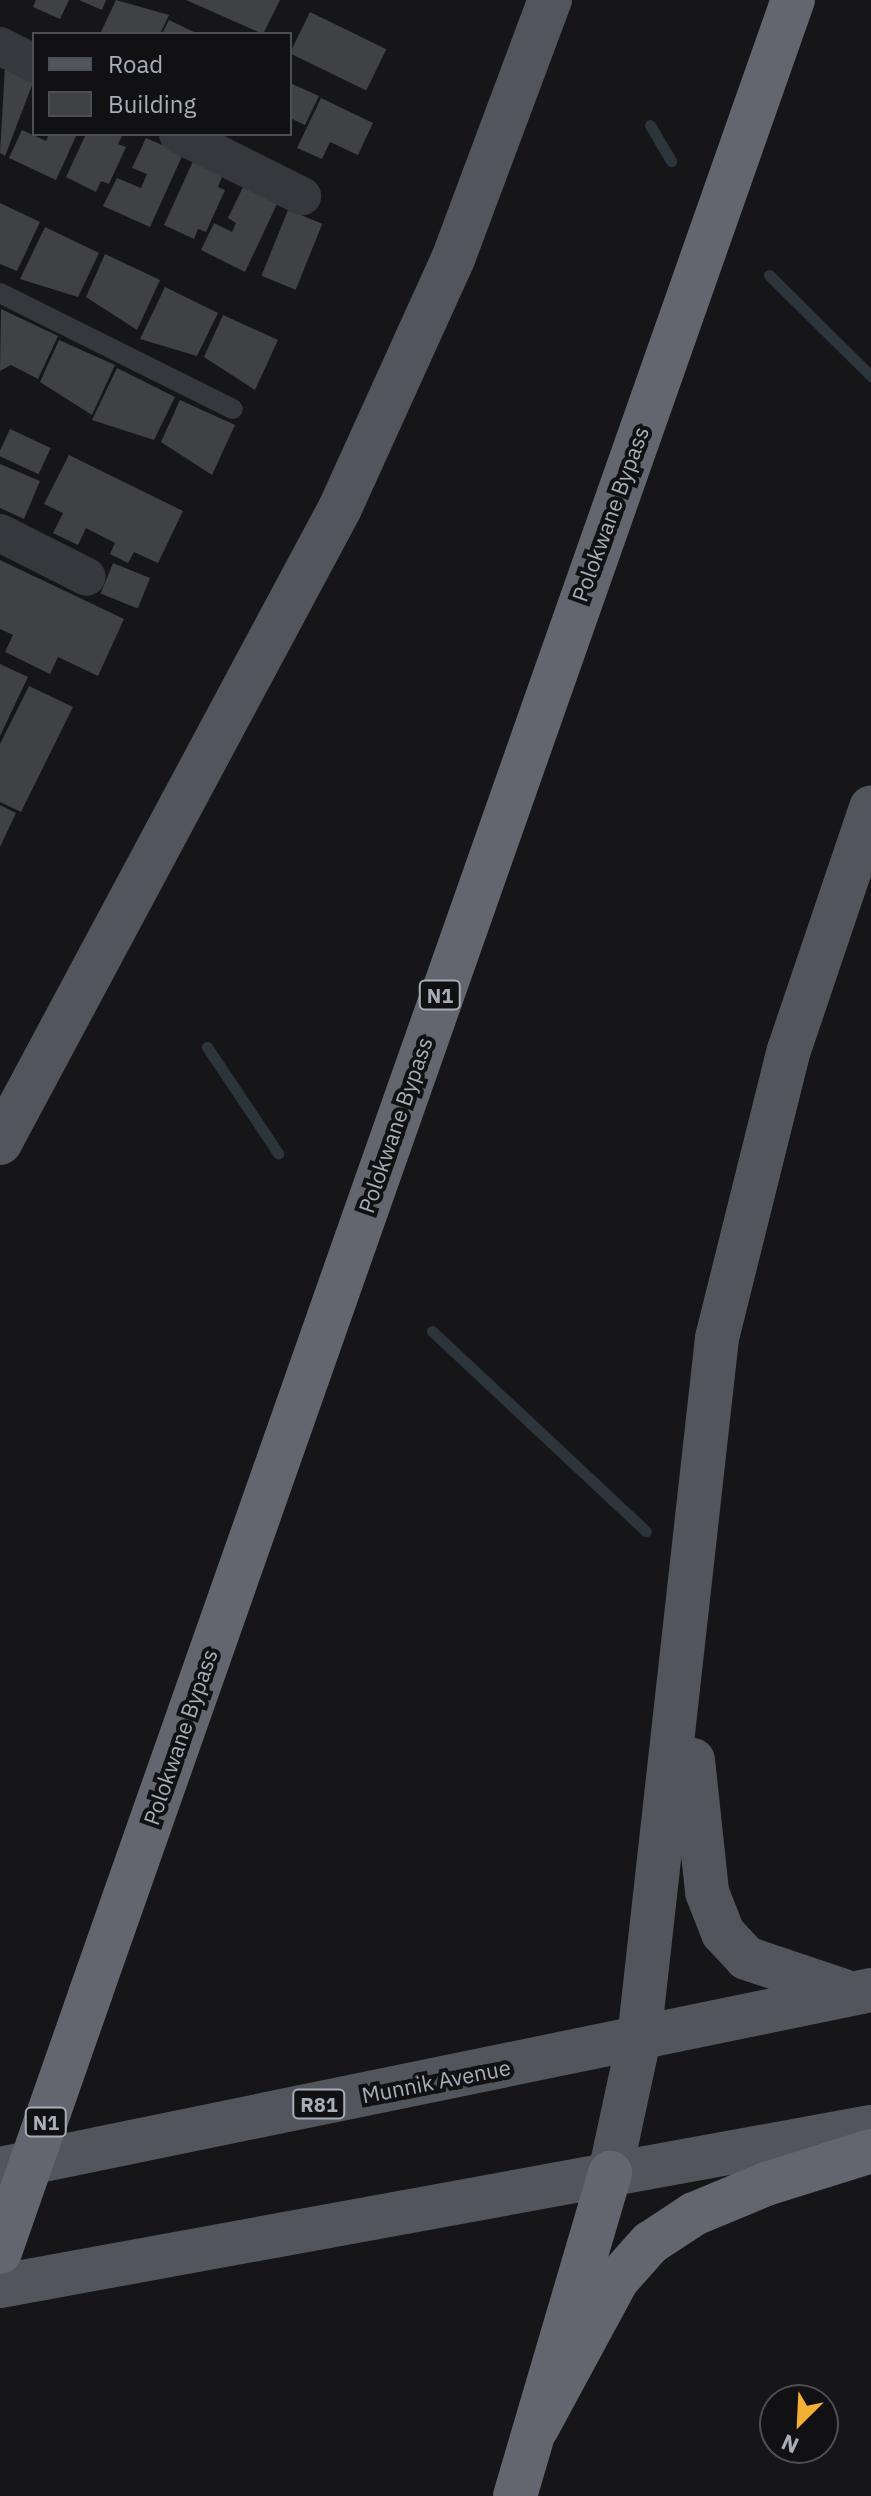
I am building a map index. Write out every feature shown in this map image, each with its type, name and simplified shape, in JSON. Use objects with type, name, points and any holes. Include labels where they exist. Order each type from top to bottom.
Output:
[{"type":"highway","name":"Polokwane Bypass","points":[[0,2252],[793,0]]},
{"type":"highway","points":[[537,2428],[617,2280],[650,2243],[752,2190],[871,2151]]},
{"type":"highway","points":[[515,2496],[610,2173]]},
{"type":"main road","points":[[0,1143],[340,508],[453,259],[550,0]]},
{"type":"main road","points":[[610,2173],[639,2039],[687,1645],[717,1338],[743,1219],[789,1050],[871,808]]},
{"type":"main road","points":[[687,1645],[698,1837],[723,1933],[757,1964],[862,1992]]},
{"type":"main road","name":"Munnik Avenue","points":[[0,2169],[862,1992]]},
{"type":"main road","points":[[0,2286],[871,2127]]},
{"type":"street","points":[[0,46],[32,62]]},
{"type":"street","points":[[182,136],[302,196]]},
{"type":"street","points":[[0,533],[87,577]]},
{"type":"lane","points":[[0,293],[233,409]]},
{"type":"building","points":[[36,0],[69,0],[60,19],[33,7]]},
{"type":"building","points":[[79,0],[106,0],[102,10]]},
{"type":"building","points":[[116,0],[169,15],[161,32],[101,32]]},
{"type":"building","points":[[186,0],[280,0],[264,32]]},
{"type":"building","points":[[310,12],[386,49],[366,91],[292,54]]},
{"type":"building","points":[[169,20],[194,32],[163,32]]},
{"type":"building","points":[[5,66],[32,79],[32,85],[5,156],[0,153]]},
{"type":"building","points":[[292,84],[319,96],[305,125],[292,119]]},
{"type":"building","points":[[321,98],[373,123],[358,155],[330,142],[322,159],[297,148]]},
{"type":"building","points":[[22,130],[46,141],[48,136],[76,136],[56,180],[9,158]]},
{"type":"building","points":[[85,136],[122,136],[118,144],[126,147],[109,184],[101,181],[96,192],[66,177]]},
{"type":"building","points":[[146,138],[183,154],[150,227],[103,206],[117,178],[141,188],[147,174],[132,168]]},
{"type":"building","points":[[194,159],[224,172],[218,187],[225,190],[206,232],[198,229],[194,239],[164,225]]},
{"type":"building","points":[[243,187],[277,204],[245,272],[201,250],[214,223],[232,232],[236,223],[228,218]]},
{"type":"building","points":[[0,203],[40,222],[17,271],[0,264]]},
{"type":"building","points":[[288,210],[322,224],[296,290],[261,276]]},
{"type":"building","points":[[45,227],[99,253],[78,297],[20,279]]},
{"type":"building","points":[[105,254],[160,280],[137,330],[86,297]]},
{"type":"building","points":[[165,287],[218,313],[197,356],[140,339]]},
{"type":"building","points":[[1,309],[58,336],[38,379],[11,365],[0,371]]},
{"type":"building","points":[[223,315],[278,340],[255,390],[204,357]]},
{"type":"building","points":[[59,340],[115,365],[92,415],[40,382]]},
{"type":"building","points":[[117,368],[175,397],[154,440],[92,420]]},
{"type":"building","points":[[180,400],[235,425],[212,475],[161,442]]},
{"type":"building","points":[[10,429],[51,448],[39,474],[0,456]]},
{"type":"building","points":[[69,455],[183,511],[158,563],[134,552],[128,563],[110,554],[115,543],[86,528],[78,545],[53,533],[63,513],[44,504]]},
{"type":"building","points":[[0,464],[40,481],[24,519],[0,508]]},
{"type":"building","points":[[0,560],[124,619],[98,676],[58,657],[50,674],[5,652],[13,635],[0,629]]},
{"type":"building","points":[[113,563],[150,578],[138,609],[101,594]]},
{"type":"building","points":[[0,664],[28,677],[0,736]]},
{"type":"building","points":[[29,686],[73,707],[21,812],[0,802],[0,744]]},
{"type":"building","points":[[0,805],[16,813],[0,847]]},
{"type":"waterway","points":[[650,125],[671,161]]},
{"type":"waterway","points":[[769,275],[871,376]]},
{"type":"waterway","points":[[207,1047],[278,1153]]},
{"type":"waterway","points":[[432,1331],[646,1531]]}]
